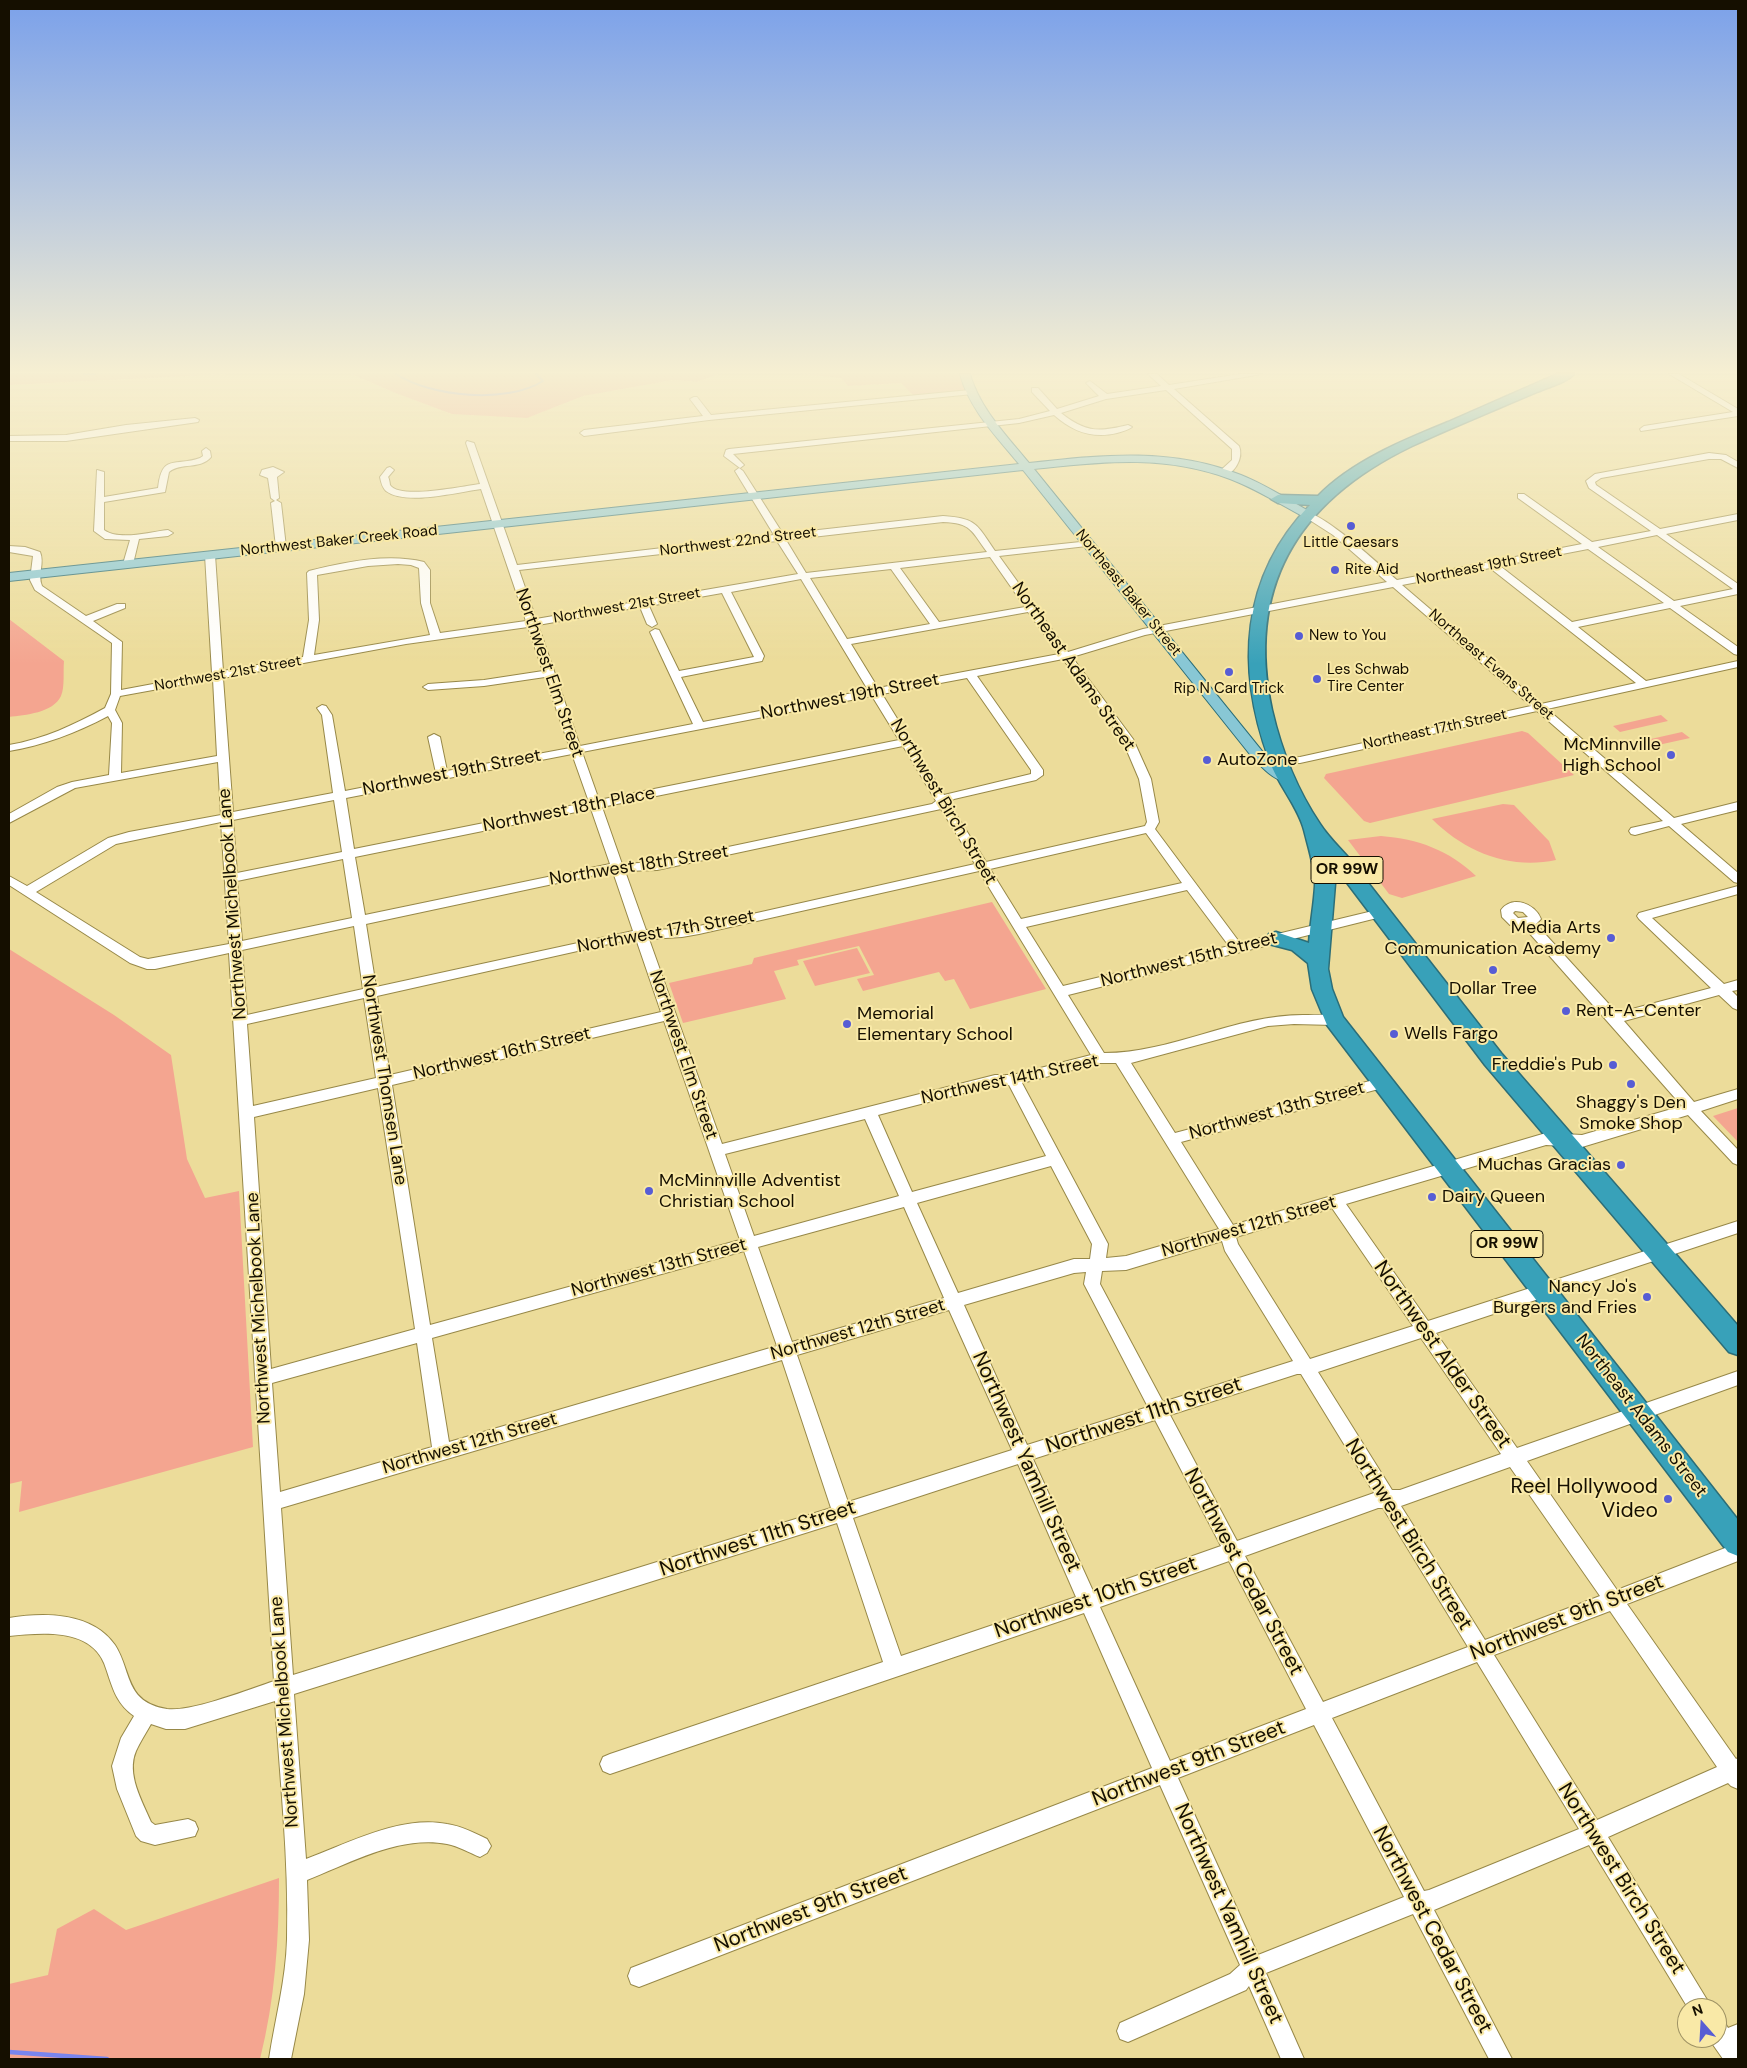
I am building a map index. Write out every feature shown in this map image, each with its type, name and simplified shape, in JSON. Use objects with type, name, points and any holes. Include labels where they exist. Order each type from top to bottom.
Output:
[{"type":"highway","name":"OR 99W","points":[[1363,471],[1330,492],[1308,515],[1276,564],[1260,610],[1256,655],[1258,681],[1268,729],[1278,761],[1312,827],[1374,915]]},
{"type":"highway","points":[[1278,498],[1301,501],[1324,500]]},
{"type":"highway","name":"Northeast Adams Street","points":[[1312,827],[1325,884],[1318,960],[1322,989],[1334,1020],[1738,1542]]},
{"type":"highway","points":[[1374,915],[1463,1030],[1493,1059],[1738,1344]]},
{"type":"highway","points":[[1276,939],[1299,945],[1318,960]]},
{"type":"main road","name":"Northwest Baker Creek Road","points":[[9,577],[984,471]]},
{"type":"main road","name":"Northeast Baker Street","points":[[1030,471],[1262,761],[1286,778]]},
{"type":"main road","name":"Northwest Baker Creek Road","points":[[1213,471],[1223,473],[1278,498],[1308,515]]},
{"type":"street","points":[[99,500],[162,490],[165,471]]},
{"type":"street","points":[[389,471],[384,476],[386,486],[390,490],[408,494],[424,494],[485,486]]},
{"type":"street","name":"Northwest Elm Street","points":[[480,471],[787,1351],[895,1668]]},
{"type":"street","name":"Northwest Birch Street","points":[[740,471],[1100,1058]]},
{"type":"street","points":[[1628,471],[1598,476],[1590,481],[1592,486],[1738,589]]},
{"type":"street","points":[[100,472],[99,532],[108,537],[135,537],[168,533]]},
{"type":"street","points":[[272,476],[281,547]]},
{"type":"street","points":[[1521,496],[1738,652]]},
{"type":"street","name":"Northeast Evans Street","points":[[1308,515],[1336,532],[1738,879]]},
{"type":"street","name":"Northeast 19th Street","points":[[1066,656],[1085,652],[1130,635],[1737,518]]},
{"type":"street","name":"Northwest 22nd Street","points":[[513,568],[943,519],[963,520]]},
{"type":"street","name":"Northeast Adams Street","points":[[963,520],[974,527],[1031,609],[1116,722],[1138,760],[1145,779],[1153,822],[1148,829]]},
{"type":"street","points":[[128,564],[135,537]]},
{"type":"street","name":"Northwest 21st Street","points":[[116,694],[436,637],[532,623],[804,576],[1087,543]]},
{"type":"street","points":[[9,549],[25,550],[36,554],[38,558],[34,580],[38,588],[117,642],[116,694],[110,710],[56,737],[34,744],[9,748]]},
{"type":"street","name":"Northwest Michelbook Lane","points":[[210,555],[248,1113],[271,1503],[296,1873],[298,1940],[293,1994],[280,2059]]},
{"type":"street","points":[[308,660],[313,634],[312,573],[332,569],[411,561],[421,564],[426,571],[424,592],[428,616],[436,637]]},
{"type":"street","points":[[893,565],[936,626]]},
{"type":"street","points":[[1493,566],[1644,684]]},
{"type":"street","points":[[1569,626],[1738,589]]},
{"type":"street","points":[[676,676],[758,659],[759,656],[725,590]]},
{"type":"street","points":[[643,604],[699,726]]},
{"type":"street","points":[[86,620],[121,606]]},
{"type":"street","points":[[846,642],[1031,609]]},
{"type":"street","name":"Northwest 19th Street","points":[[28,891],[112,841],[129,836],[1066,656]]},
{"type":"street","name":"Northeast 17th Street","points":[[1278,761],[1300,760],[1738,664]]},
{"type":"street","points":[[428,687],[484,683],[550,673]]},
{"type":"street","points":[[970,674],[1037,770],[1038,775]]},
{"type":"street","name":"Northwest Thomsen Lane","points":[[322,708],[327,715],[442,1453]]},
{"type":"street","points":[[110,710],[117,723],[115,777]]},
{"type":"street","points":[[434,738],[442,775]]},
{"type":"street","name":"Northwest 18th Place","points":[[231,878],[907,742]]},
{"type":"street","points":[[9,819],[61,789],[72,785],[223,758]]},
{"type":"street","name":"Northwest 18th Street","points":[[9,880],[147,964],[617,867],[657,866],[936,807],[950,796],[1032,778],[1038,775]]},
{"type":"street","points":[[1635,831],[1738,806]]},
{"type":"street","points":[[1148,829],[1237,948]]},
{"type":"street","name":"Northwest 17th Street","points":[[241,1021],[640,934],[682,933],[699,930],[1148,829]]},
{"type":"street","points":[[1018,924],[1190,884]]},
{"type":"street","points":[[1738,890],[1643,916],[1738,1005]]},
{"type":"street","name":"Northwest 15th Street","points":[[1059,992],[1374,915]]},
{"type":"street","points":[[1528,924],[1738,1159]]},
{"type":"street","points":[[1614,1019],[1738,985]]},
{"type":"street","name":"Northwest 16th Street","points":[[248,1113],[669,1015]]},
{"type":"street","name":"Northwest 14th Street","points":[[716,1151],[995,1080],[1013,1080],[1100,1058],[1121,1059],[1268,1021],[1294,1019],[1334,1020]]},
{"type":"street","name":"Northwest Birch Street","points":[[1121,1059],[1225,1224],[1231,1246],[1480,1652],[1696,1998]]},
{"type":"street","name":"Northwest Cedar Street","points":[[1013,1080],[1100,1244],[1097,1264],[1092,1276],[1092,1284],[1501,2059]]},
{"type":"street","name":"Northwest 13th Street","points":[[1173,1139],[1381,1083]]},
{"type":"street","name":"Northwest 12th Street","points":[[271,1503],[1074,1266],[1126,1262],[1546,1139],[1582,1141],[1738,1094]]},
{"type":"street","name":"Northwest Yamhill Street","points":[[869,1112],[1293,2059]]},
{"type":"street","name":"Northwest 13th Street","points":[[264,1378],[1054,1158]]},
{"type":"street","name":"Northwest Alder Street","points":[[1335,1201],[1736,1773]]},
{"type":"street","name":"Northwest 11th Street","points":[[9,1626],[32,1622],[49,1623],[67,1626],[90,1636],[106,1648],[113,1662],[121,1688],[127,1697],[147,1713],[164,1720],[185,1719],[284,1690],[1022,1454],[1305,1366],[1312,1366],[1738,1227]]},
{"type":"street","name":"Northwest 10th Street","points":[[610,1764],[1088,1602],[1378,1500],[1400,1498],[1738,1378]]},
{"type":"street","name":"Northwest 9th Street","points":[[639,1976],[1738,1552]]},
{"type":"street","points":[[147,1713],[129,1743],[124,1756],[122,1766],[124,1778],[143,1829],[148,1834],[155,1835],[188,1829]]},
{"type":"street","points":[[1128,2030],[1238,1982],[1252,1968],[1417,1902],[1429,1901],[1736,1773]]},
{"type":"street","points":[[296,1873],[379,1842],[414,1832],[448,1834],[480,1846]]},
{"type":"shaded area","points":[[9,619],[64,661],[63,688],[57,702],[45,710],[9,717]]},
{"type":"shaded area","points":[[1661,715],[1668,721],[1620,732],[1613,726]]},
{"type":"shaded area","points":[[1522,731],[1528,733],[1574,775],[1370,823],[1364,821],[1324,778],[1326,774]]},
{"type":"shaded area","points":[[1682,732],[1690,738],[1640,749],[1633,743]]},
{"type":"shaded area","points":[[1503,804],[1514,805],[1549,841],[1556,860],[1522,862],[1489,856],[1459,841],[1432,819]]},
{"type":"shaded area","points":[[1381,836],[1408,840],[1432,847],[1455,859],[1476,876],[1402,898],[1389,894],[1348,840]]},
{"type":"shaded area","points":[[992,902],[1046,989],[970,1009],[954,979],[945,981],[939,972],[863,991],[857,979],[874,975],[859,946],[797,960],[799,965],[774,971],[786,999],[683,1023],[669,983],[752,964],[754,958]]},
{"type":"shaded area","points":[[857,948],[870,973],[815,986],[803,961]]},
{"type":"shaded area","points":[[9,949],[114,1015],[171,1055],[187,1159],[205,1198],[239,1191],[253,1447],[19,1512],[22,1481],[9,1484]]},
{"type":"shaded area","points":[[1738,1108],[1738,1142],[1713,1116]]},
{"type":"shaded area","points":[[279,1878],[273,1992],[260,2059],[9,2059],[9,1984],[48,1975],[57,1929],[94,1909],[126,1930]]},
{"type":"waterway","points":[[9,2052],[107,2059]]},
{"type":"place","name":"Little Caesars","points":[[1351,526]]},
{"type":"place","name":"Rite Aid","points":[[1335,570]]},
{"type":"place","name":"New to You","points":[[1299,636]]},
{"type":"place","name":"Rip N Card Trick","points":[[1229,672]]},
{"type":"place","name":"Les Schwab Tire Center","points":[[1317,679]]},
{"type":"place","name":"McMinnville High School","points":[[1671,755]]},
{"type":"place","name":"AutoZone","points":[[1207,760]]},
{"type":"place","name":"Media Arts Communication Academy","points":[[1611,938]]},
{"type":"place","name":"Dollar Tree","points":[[1493,970]]},
{"type":"place","name":"Rent-A-Center","points":[[1566,1011]]},
{"type":"place","name":"Memorial Elementary School","points":[[847,1024]]},
{"type":"place","name":"Wells Fargo","points":[[1394,1034]]},
{"type":"place","name":"Freddie's Pub","points":[[1613,1065]]},
{"type":"place","name":"Shaggy's Den Smoke Shop","points":[[1631,1084]]},
{"type":"place","name":"Muchas Gracias","points":[[1621,1165]]},
{"type":"place","name":"McMinnville Adventist Christian School","points":[[649,1191]]},
{"type":"place","name":"Dairy Queen","points":[[1432,1197]]},
{"type":"place","name":"Nancy Jo's Burgers and Fries","points":[[1647,1297]]},
{"type":"place","name":"Reel Hollywood Video","points":[[1668,1499]]}]
